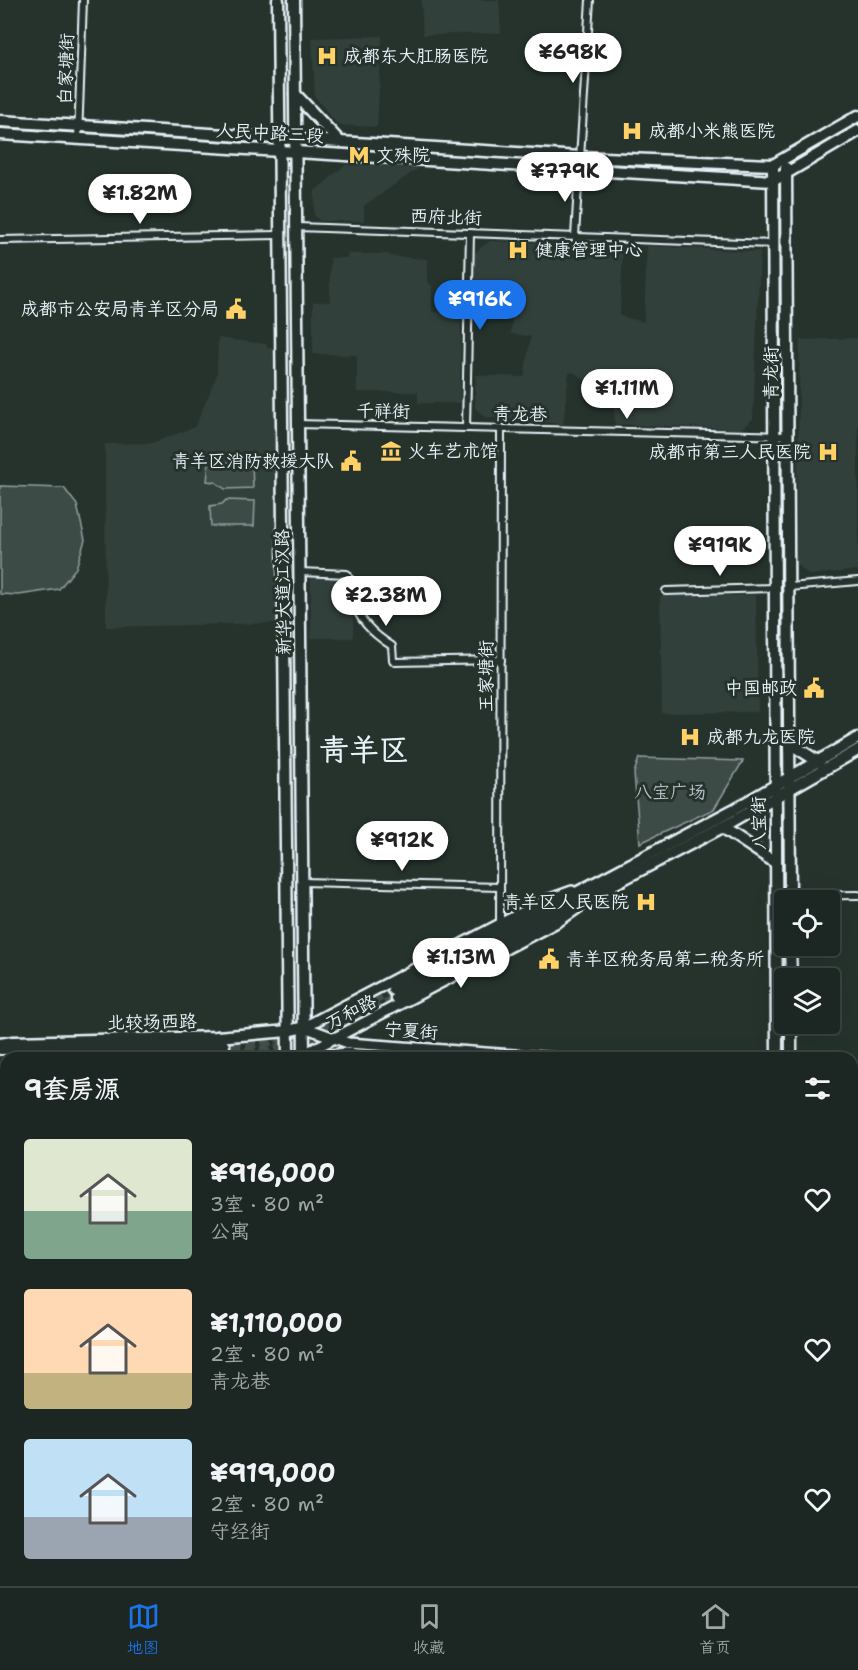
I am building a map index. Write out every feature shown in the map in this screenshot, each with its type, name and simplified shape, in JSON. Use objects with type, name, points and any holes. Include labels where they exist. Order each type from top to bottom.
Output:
[{"type":"main road","name":"新华大道江汉路","points":[[278,0],[288,1031],[298,1052]]},
{"type":"main road","name":"新华大道江汉路","points":[[294,0],[304,1027],[299,1052]]},
{"type":"main road","points":[[295,94],[339,141]]},
{"type":"main road","points":[[773,165],[858,116]]},
{"type":"main road","name":"人民中路三段","points":[[0,121],[580,157],[773,165]]},
{"type":"main road","points":[[773,181],[858,131]]},
{"type":"main road","name":"人民中路三段","points":[[0,134],[773,181]]},
{"type":"main road","name":"青龙街","points":[[786,158],[789,587]]},
{"type":"main road","name":"青龙街","points":[[773,165],[775,588]]},
{"type":"main road","name":"八宝街","points":[[789,587],[790,890]]},
{"type":"main road","name":"八宝街","points":[[775,588],[774,798],[777,1052]]},
{"type":"main road","points":[[789,784],[858,738]]},
{"type":"main road","points":[[789,743],[819,762]]},
{"type":"main road","points":[[789,784],[858,750]]},
{"type":"main road","name":"万和路","points":[[304,1052],[335,1039],[559,921],[597,888],[774,786],[789,784]]},
{"type":"main road","name":"万和路","points":[[394,994],[597,888],[722,827],[774,798],[789,784]]},
{"type":"main road","points":[[722,827],[776,863]]},
{"type":"main road","name":"万和路","points":[[304,1027],[544,901],[597,888]]},
{"type":"main road","name":"北较场西路","points":[[0,1047],[13,1042],[217,1048],[304,1027]]},
{"type":"main road","name":"宁夏街","points":[[304,1027],[348,1043],[472,1052]]},
{"type":"main road","points":[[791,1034],[791,1052]]},
{"type":"main road","points":[[151,1052],[217,1048]]},
{"type":"street","name":"白家塘街","points":[[78,139],[83,0]]},
{"type":"street","points":[[575,237],[590,0]]},
{"type":"street","name":"西府北街","points":[[297,227],[773,244]]},
{"type":"street","points":[[466,428],[470,233]]},
{"type":"street","points":[[0,240],[280,235]]},
{"type":"street","name":"千祥街","points":[[298,424],[466,428]]},
{"type":"street","name":"青龙巷","points":[[466,428],[788,436]]},
{"type":"street","name":"王家塘街","points":[[500,924],[501,429]]},
{"type":"street","points":[[300,572],[347,574],[355,606],[372,630],[392,646],[395,662],[501,660]]},
{"type":"street","points":[[789,587],[858,581]]},
{"type":"street","points":[[666,591],[775,588]]},
{"type":"street","points":[[303,882],[500,886]]},
{"type":"street","points":[[840,896],[858,895]]},
{"type":"shaded area","points":[[421,0],[499,0],[501,33],[423,35]]},
{"type":"shaded area","points":[[382,36],[377,127],[338,125],[315,97],[312,38]]},
{"type":"shaded area","points":[[345,165],[423,165],[364,206],[364,221],[320,221],[314,215],[315,191]]},
{"type":"shaded area","points":[[490,241],[623,246],[620,316],[644,322],[647,246],[760,252],[753,419],[741,429],[615,424],[614,400],[575,373],[569,372],[563,424],[486,417],[475,408],[476,375],[524,377],[531,336],[511,334],[513,301],[474,299],[474,253]]},
{"type":"shaded area","points":[[348,254],[389,254],[389,256],[427,259],[427,281],[432,285],[432,312],[461,312],[460,403],[418,403],[418,392],[357,392],[357,355],[313,354],[313,302],[330,302],[330,258],[347,258]]},
{"type":"shaded area","points":[[218,338],[266,344],[267,348],[278,348],[276,623],[106,627],[105,444],[152,443],[195,427],[217,375]]},
{"type":"shaded area","name":"成都市第三人民医院","points":[[858,338],[858,570],[809,575],[796,564],[800,340]]},
{"type":"shaded area","points":[[311,576],[347,579],[353,607],[353,638],[311,638]]},
{"type":"shaded area","points":[[756,595],[758,712],[662,713],[660,596]]},
{"type":"green space","points":[[209,462],[252,463],[253,488],[225,489],[215,482],[207,481]]},
{"type":"green space","points":[[0,486],[64,488],[77,505],[85,540],[76,568],[59,589],[19,595],[0,594]]},
{"type":"green space","points":[[226,500],[255,501],[254,526],[211,526],[210,506],[222,504]]},
{"type":"green space","name":"八宝广场","points":[[639,758],[743,761],[714,809],[640,843],[634,773]]},
{"type":"tunnel","points":[[231,1045],[254,1044],[296,1035],[334,1020],[393,990]]},
{"type":"tunnel","points":[[215,1052],[247,1052],[299,1045],[336,1031],[396,998]]},
{"type":"place","name":"成都东大肛肠医院","points":[[327,56]]},
{"type":"place","name":"成都小米熊医院","points":[[632,131]]},
{"type":"place","name":"文殊院","points":[[359,155]]},
{"type":"place","name":"健康管理中心","points":[[518,250]]},
{"type":"place","name":"成都市公安局青羊区分局","points":[[236,309]]},
{"type":"place","name":"火车艺术馆","points":[[391,451]]},
{"type":"place","name":"成都市第三人民医院","points":[[828,452]]},
{"type":"place","name":"青羊区消防救援大队","points":[[351,461]]},
{"type":"place","name":"中国邮政","points":[[814,688]]},
{"type":"place","name":"成都九龙医院","points":[[690,737]]},
{"type":"place","name":"青羊区人民医院","points":[[646,902]]},
{"type":"place","name":"青羊区税务局第二税务所","points":[[549,959]]},
{"type":"district","name":"青羊区","points":[[364,750]]}]
